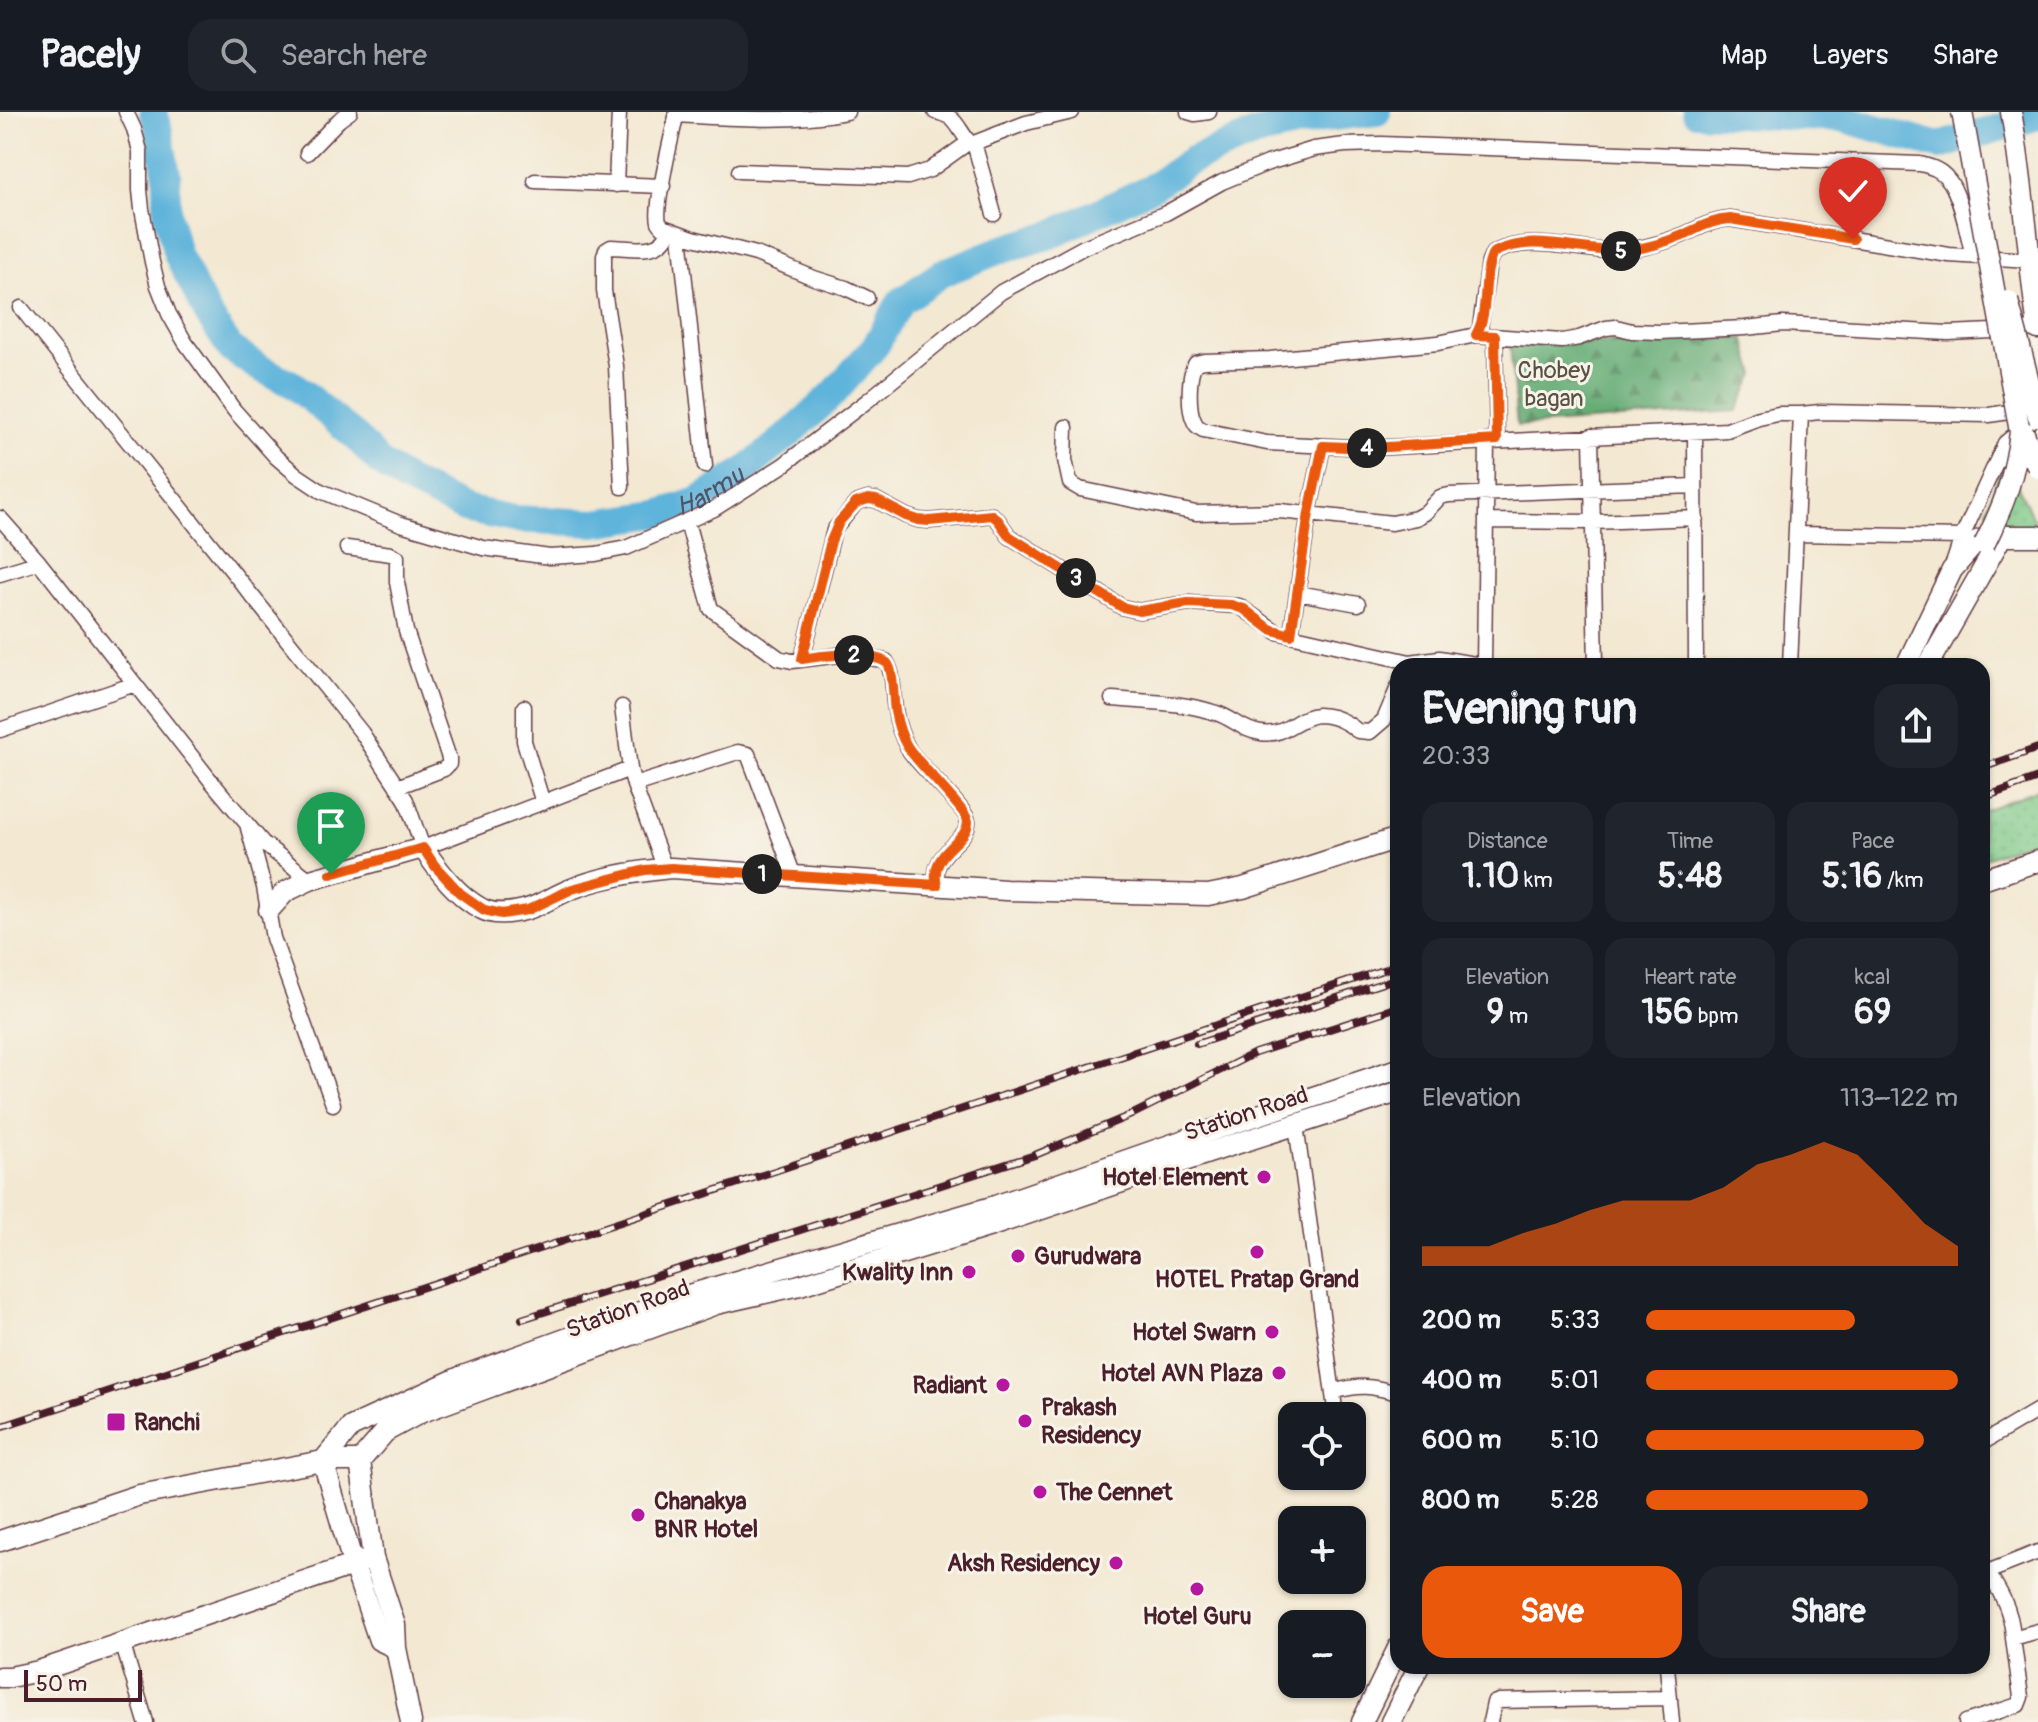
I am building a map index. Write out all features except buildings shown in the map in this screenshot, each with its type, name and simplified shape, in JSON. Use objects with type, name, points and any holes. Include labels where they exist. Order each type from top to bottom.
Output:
[{"type":"street","points":[[126,112],[140,151],[144,219],[158,286],[169,314],[185,342],[234,410],[276,457],[321,491],[401,524],[483,548],[550,557],[596,554],[626,548],[714,509],[782,466],[1001,292],[1084,247],[1166,213],[1222,182],[1314,149],[1381,144],[1920,164],[1934,167],[1948,178],[1955,190],[1973,256]]},
{"type":"street","points":[[307,153],[350,112]]},
{"type":"street","points":[[616,185],[619,112]]},
{"type":"street","points":[[847,112],[821,117],[793,115],[757,118],[676,113],[659,219],[661,225],[674,233],[756,254],[867,298]]},
{"type":"street","points":[[935,112],[954,120],[971,142],[994,214]]},
{"type":"street","points":[[739,171],[908,177],[930,170],[971,142],[1026,123],[1072,112]]},
{"type":"street","points":[[1188,112],[1209,112]]},
{"type":"street","points":[[1963,112],[1986,291],[2026,440],[2038,468]]},
{"type":"street","points":[[1918,658],[2015,506],[2026,470],[2031,432],[1963,112]]},
{"type":"street","points":[[1910,658],[1952,570],[1962,537],[2005,443],[2038,415],[2006,293],[1975,112]]},
{"type":"street","points":[[2011,112],[2033,259],[2038,329],[1948,333],[1783,324],[1659,332],[1616,327],[1562,341],[1476,335],[1438,343],[1270,359],[1204,361],[1196,363],[1190,375],[1192,417],[1203,430],[1267,443],[1372,448],[1695,433],[1727,430],[1778,414],[1989,415],[2038,407]]},
{"type":"street","points":[[535,181],[663,186]]},
{"type":"street","points":[[1476,335],[1480,328],[1489,262],[1493,253],[1513,244],[1532,243],[1600,252],[1626,250],[1670,240],[1716,219],[1730,219],[1949,255],[2033,259]]},
{"type":"street","points":[[674,233],[705,466]]},
{"type":"street","points":[[622,487],[616,366],[604,291],[604,256],[611,247],[655,247],[674,233]]},
{"type":"street","points":[[21,308],[362,733],[406,800],[423,848],[435,866],[460,893],[484,910],[502,914],[528,910],[572,889],[645,870],[665,869],[1048,891],[1208,895],[1243,888],[1390,841]]},
{"type":"street","points":[[1485,658],[1486,493],[1492,441],[1495,336]]},
{"type":"street","points":[[1790,658],[1801,414]]},
{"type":"street","points":[[1066,427],[1066,473],[1070,483],[1080,489],[1196,513],[1265,511],[1404,522],[1425,513],[1440,497],[1449,495],[1695,486]]},
{"type":"street","points":[[1695,433],[1696,658]]},
{"type":"street","points":[[1591,436],[1596,658]]},
{"type":"street","points":[[1291,635],[1309,513],[1323,446]]},
{"type":"street","points":[[802,659],[834,530],[856,503],[868,499],[918,520],[992,515],[1009,536],[1130,610],[1188,603],[1231,605],[1244,609],[1270,629],[1390,659]]},
{"type":"street","points":[[0,518],[39,562],[263,843],[310,880]]},
{"type":"street","points":[[1486,521],[1593,522],[1696,518]]},
{"type":"street","points":[[687,522],[711,609],[779,658],[847,654],[886,661],[904,741],[925,770],[965,813],[968,822],[937,866],[937,885]]},
{"type":"street","points":[[1796,534],[1962,537]]},
{"type":"street","points":[[1952,570],[1977,541],[1991,536],[2038,536]]},
{"type":"street","points":[[1932,658],[1991,544]]},
{"type":"street","points":[[347,548],[397,557],[397,582],[406,631],[449,758],[449,764],[444,769],[397,787]]},
{"type":"street","points":[[0,574],[39,562]]},
{"type":"street","points":[[1298,593],[1358,604]]},
{"type":"street","points":[[0,730],[135,684]]},
{"type":"street","points":[[1112,699],[1196,707],[1227,716],[1246,730],[1271,734],[1318,715],[1346,723],[1359,731],[1370,732],[1384,720],[1390,706]]},
{"type":"street","points":[[524,707],[524,741],[543,803]]},
{"type":"street","points":[[622,707],[634,785],[665,869]]},
{"type":"street","points":[[634,785],[738,752],[748,754],[794,876]]},
{"type":"street","points":[[269,910],[285,892],[310,880],[423,848],[630,769]]},
{"type":"street","points":[[247,824],[273,938],[333,1104]]},
{"type":"street","points":[[1990,877],[2038,861]]},
{"type":"street","points":[[323,1461],[351,1427],[475,1372],[685,1296],[995,1206],[1390,1072]]},
{"type":"street","name":"Station Road","points":[[360,1461],[385,1432],[422,1412],[716,1304],[800,1285],[988,1227],[1390,1095]]},
{"type":"street","points":[[1296,1125],[1334,1402]]},
{"type":"street","points":[[1333,1392],[1355,1386],[1390,1391]]},
{"type":"street","points":[[1990,1438],[2038,1410]]},
{"type":"street","points":[[323,1461],[363,1560]]},
{"type":"street","points":[[0,1541],[139,1495],[323,1461],[360,1461],[363,1560],[379,1640],[396,1648],[411,1722]]},
{"type":"street","points":[[1990,1570],[2038,1552]]},
{"type":"street","points":[[0,1677],[39,1671],[363,1560]]},
{"type":"street","points":[[1966,1722],[2018,1705],[2021,1697],[2013,1622],[2007,1605],[1990,1581]]},
{"type":"street","points":[[2013,1638],[2038,1631]]},
{"type":"street","points":[[122,1642],[146,1722]]},
{"type":"street","points":[[1364,1722],[1390,1665]]},
{"type":"street","points":[[1364,1722],[1390,1674]]},
{"type":"street","points":[[1382,1722],[1406,1674]]},
{"type":"street","points":[[1391,1722],[1415,1674]]},
{"type":"street","points":[[1668,1674],[1672,1722]]},
{"type":"street","points":[[1490,1722],[1494,1703],[1499,1701],[1670,1698]]},
{"type":"green space","name":"Chobey bagan","points":[[1744,338],[1755,374],[1737,411],[1517,426],[1510,345]]},
{"type":"green space","points":[[2004,456],[2036,525],[1992,521],[1987,510]]},
{"type":"green space","points":[[2038,789],[2038,839],[1990,856],[1990,808]]},
{"type":"waterway","name":"Harmu","points":[[153,112],[167,175],[167,213],[177,254],[207,313],[231,349],[294,385],[357,438],[379,462],[404,479],[464,509],[514,519],[595,523],[658,514],[698,501],[746,470],[834,393],[876,345],[900,302],[942,273],[1000,250],[1048,236],[1152,187],[1192,160],[1255,134],[1324,118],[1377,112]]},
{"type":"waterway","name":"Harmu","points":[[1696,112],[1845,119],[1939,146],[2038,116]]},
{"type":"railway","points":[[1990,765],[2038,748]]},
{"type":"railway","points":[[1990,795],[2038,778]]},
{"type":"railway","points":[[0,1427],[1390,968]]},
{"type":"railway","points":[[1197,1044],[1390,981]]},
{"type":"railway","points":[[522,1319],[1035,1155],[1131,1115],[1255,1053],[1390,1010]]},
{"type":"place","name":"Hotel Element","points":[[1264,1177]]},
{"type":"place","name":"HOTEL Pratap Grand","points":[[1257,1252]]},
{"type":"place","name":"Gurudwara","points":[[1018,1256]]},
{"type":"place","name":"Kwality Inn","points":[[969,1272]]},
{"type":"place","name":"Hotel Swarn","points":[[1272,1332]]},
{"type":"place","name":"Hotel AVN Plaza","points":[[1279,1373]]},
{"type":"place","name":"Radiant","points":[[1003,1385]]},
{"type":"place","name":"Prakash Residency","points":[[1025,1421]]},
{"type":"place","name":"Ranchi","points":[[116,1422]]},
{"type":"place","name":"The Cennet","points":[[1040,1492]]},
{"type":"place","name":"Chanakya BNR Hotel","points":[[638,1515]]},
{"type":"place","name":"Aksh Residency","points":[[1116,1563]]},
{"type":"place","name":"Hotel Guru","points":[[1197,1589]]},
{"type":"route","points":[[331,874],[423,848],[460,893],[484,910],[502,914],[528,910],[572,889],[645,870],[671,868],[937,885],[937,866],[968,822],[965,813],[925,770],[904,741],[886,661],[847,654],[802,659],[834,530],[856,503],[876,500],[906,516],[929,521],[992,515],[1009,536],[1122,607],[1139,611],[1188,603],[1239,606],[1270,629],[1291,635],[1309,513],[1323,446],[1372,448],[1497,440],[1495,336],[1476,335],[1483,314],[1486,275],[1493,253],[1513,244],[1532,243],[1600,252],[1634,249],[1670,240],[1716,219],[1853,239]]}]
